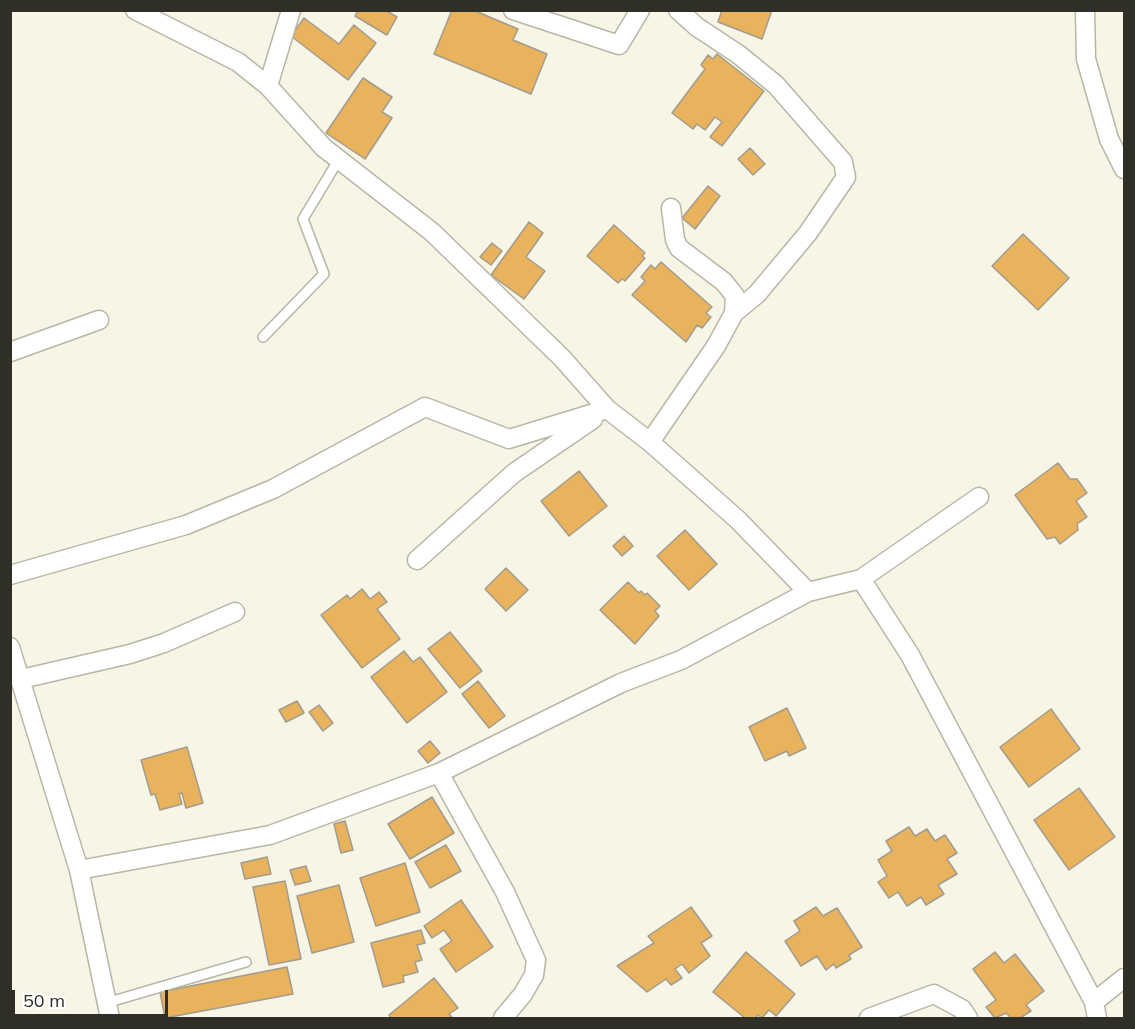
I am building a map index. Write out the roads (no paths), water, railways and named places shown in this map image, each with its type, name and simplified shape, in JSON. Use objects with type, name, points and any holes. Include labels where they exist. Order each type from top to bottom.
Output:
[{"type":"street","points":[[135,10],[238,62],[268,86],[324,148],[432,231],[562,358],[607,410],[650,442],[738,520],[808,592]]},
{"type":"street","points":[[268,86],[291,10]]},
{"type":"street","points":[[513,10],[619,45],[640,10]]},
{"type":"street","points":[[650,442],[716,346],[734,312],[757,294],[808,233],[846,177],[843,162],[776,85],[678,10]]},
{"type":"street","points":[[1085,10],[1086,60],[1109,139],[1125,169]]},
{"type":"street","points":[[670,208],[675,240],[679,248],[724,282],[735,296],[734,312]]},
{"type":"street","points":[[10,352],[99,320]]},
{"type":"street","points":[[10,575],[186,525],[273,489],[425,406],[509,439],[607,410]]},
{"type":"street","points":[[417,560],[514,473],[607,410]]},
{"type":"street","points":[[79,870],[270,835],[439,773],[621,683],[681,660],[808,592],[861,579],[979,497]]},
{"type":"street","points":[[861,579],[910,655],[1096,1010],[1125,978]]},
{"type":"street","points":[[21,679],[130,654],[164,643],[235,612]]},
{"type":"street","points":[[10,647],[79,870],[108,1011]]},
{"type":"street","points":[[439,773],[505,892],[536,960],[534,975],[523,994],[503,1018]]},
{"type":"street","points":[[869,1018],[934,994],[962,1009],[968,1018]]},
{"type":"lane","points":[[263,338],[324,274],[303,219],[339,159]]},
{"type":"lane","points":[[108,1011],[246,962]]}]
